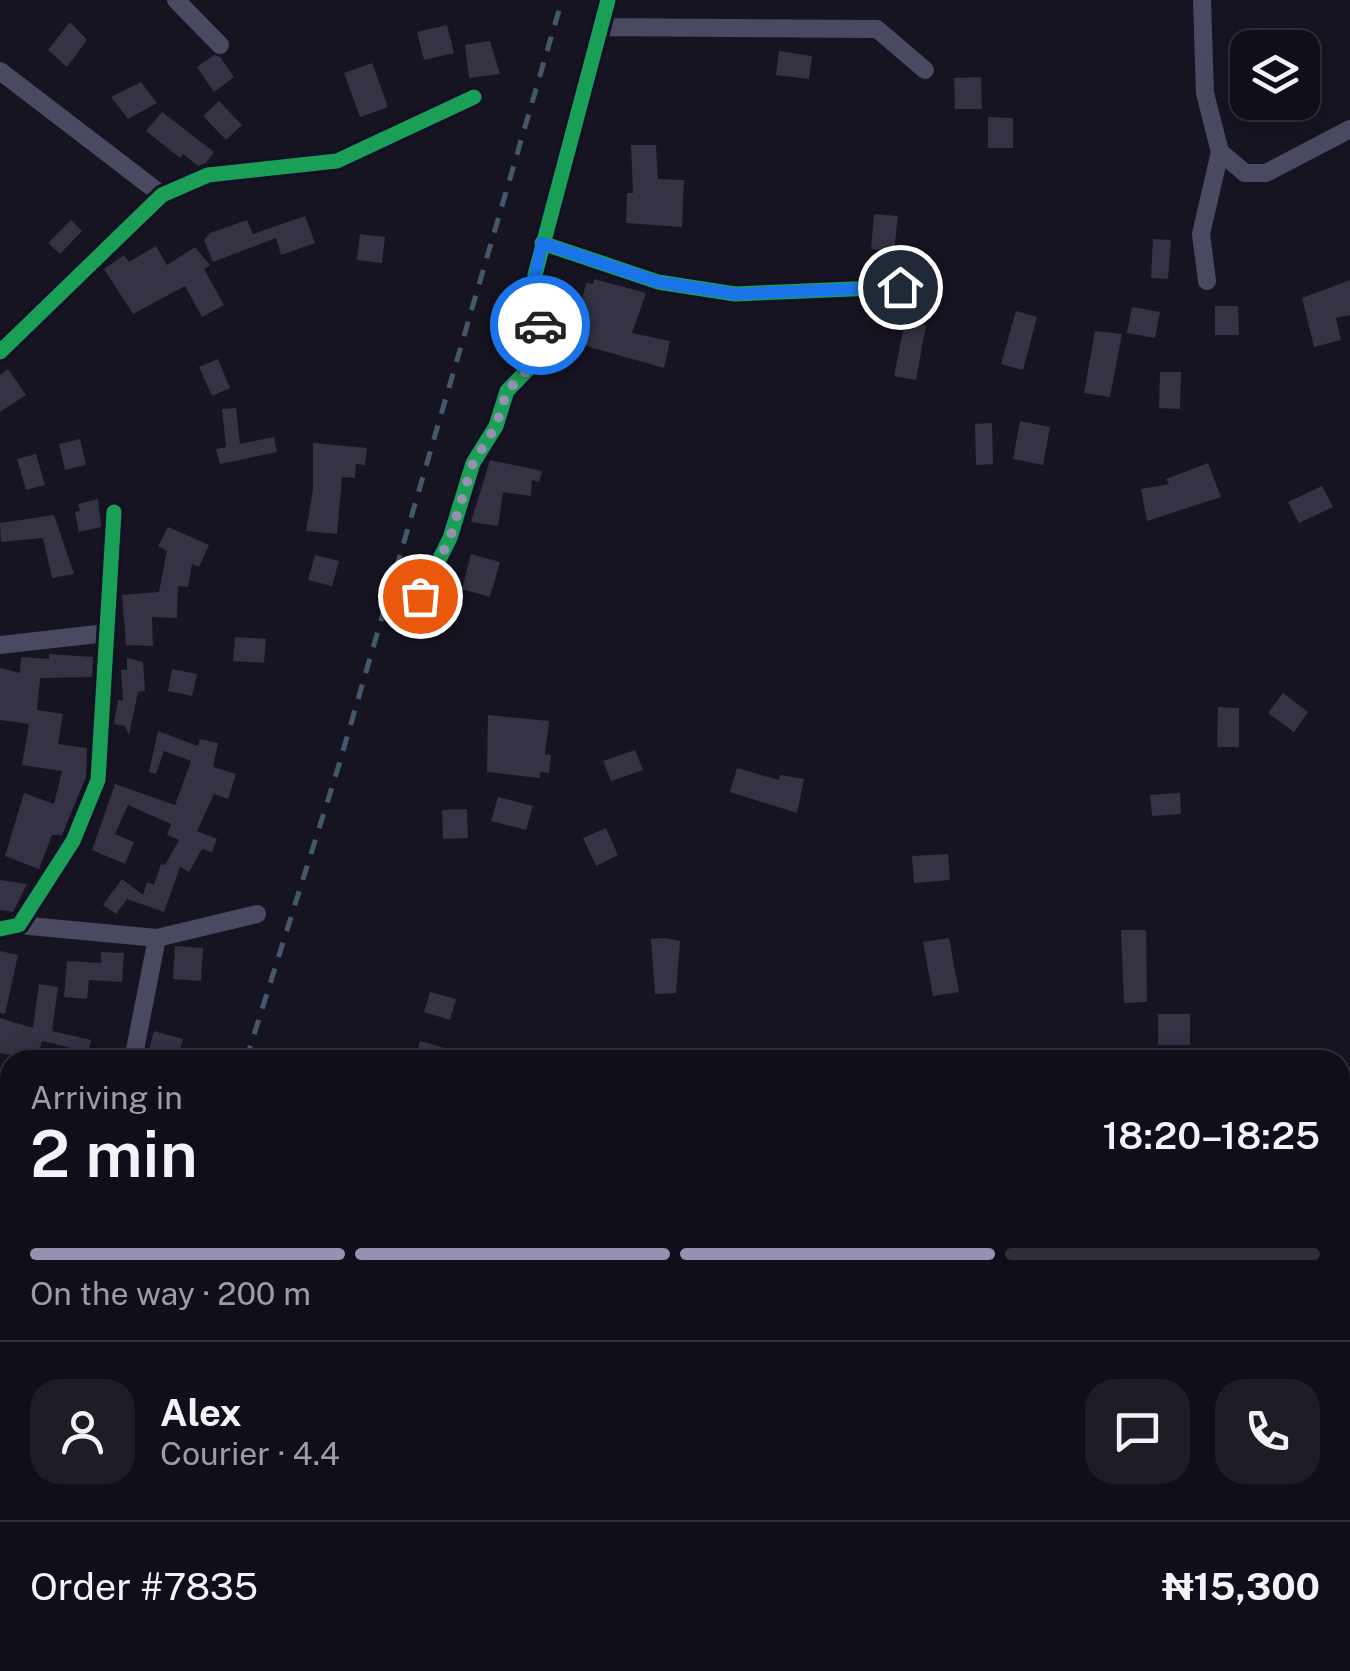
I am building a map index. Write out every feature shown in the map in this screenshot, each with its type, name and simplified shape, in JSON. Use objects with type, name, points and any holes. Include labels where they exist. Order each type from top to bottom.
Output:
[{"type":"street","points":[[176,0],[220,46]]},
{"type":"street","points":[[420,596],[423,578],[437,564],[450,538],[473,463],[496,426],[507,391],[539,358],[542,338],[535,275],[608,0]]},
{"type":"street","points":[[1202,0],[1205,94],[1220,152],[1201,234],[1208,280]]},
{"type":"street","points":[[600,27],[878,29],[925,70]]},
{"type":"street","points":[[0,71],[162,195]]},
{"type":"street","points":[[0,352],[162,195],[208,175],[337,161],[474,98]]},
{"type":"street","points":[[1220,152],[1244,173],[1266,174],[1350,129]]},
{"type":"street","points":[[542,243],[658,282],[735,294],[900,287]]},
{"type":"street","points":[[19,925],[73,841],[98,780],[114,512]]},
{"type":"street","points":[[0,645],[106,633]]},
{"type":"street","points":[[0,930],[19,925],[158,938],[257,914]]},
{"type":"street","points":[[135,1050],[158,938]]},
{"type":"building","points":[[70,22],[87,40],[67,67],[48,50]]},
{"type":"building","points":[[447,25],[454,53],[424,60],[417,32]]},
{"type":"building","points":[[490,41],[500,74],[469,78],[465,45]]},
{"type":"building","points":[[779,51],[812,56],[809,79],[776,75]]},
{"type":"building","points":[[214,55],[220,57],[234,77],[214,92],[197,67]]},
{"type":"building","points":[[372,63],[388,107],[360,117],[344,73]]},
{"type":"building","points":[[981,77],[982,109],[955,109],[954,78]]},
{"type":"building","points":[[141,82],[157,103],[128,119],[111,97]]},
{"type":"building","points":[[219,101],[242,125],[226,140],[203,116]]},
{"type":"building","points":[[162,112],[214,152],[206,163],[198,166],[183,154],[180,158],[146,131]]},
{"type":"building","points":[[988,117],[1013,118],[1013,148],[988,148]]},
{"type":"building","points":[[631,145],[656,145],[658,179],[684,180],[682,227],[626,223],[627,193],[633,193]]},
{"type":"building","points":[[874,214],[898,216],[894,251],[871,249]]},
{"type":"building","points":[[305,216],[315,243],[281,255],[276,238],[213,262],[204,240],[210,233],[247,220],[253,234]]},
{"type":"building","points":[[71,220],[82,231],[60,254],[48,243]]},
{"type":"building","points":[[360,234],[385,237],[382,263],[357,260]]},
{"type":"building","points":[[1153,239],[1171,240],[1168,279],[1151,278]]},
{"type":"building","points":[[156,246],[167,265],[195,247],[210,265],[204,269],[224,305],[202,317],[185,286],[133,314],[104,269],[124,255],[129,262]]},
{"type":"building","points":[[594,279],[646,293],[632,333],[670,341],[664,368],[572,342],[586,283],[593,284]]},
{"type":"building","points":[[1350,280],[1350,315],[1336,318],[1341,340],[1314,347],[1302,298]]},
{"type":"building","points":[[1215,306],[1238,306],[1239,335],[1215,335]]},
{"type":"building","points":[[1132,307],[1160,312],[1155,338],[1127,333]]},
{"type":"building","points":[[1016,311],[1037,317],[1023,370],[1001,364]]},
{"type":"building","points":[[905,321],[926,325],[916,380],[894,376]]},
{"type":"building","points":[[1095,331],[1122,334],[1110,397],[1084,393]]},
{"type":"building","points":[[218,359],[230,388],[212,396],[199,367]]},
{"type":"building","points":[[8,369],[26,395],[0,412],[0,375]]},
{"type":"building","points":[[1160,372],[1181,372],[1180,409],[1159,408]]},
{"type":"building","points":[[236,408],[240,444],[274,437],[277,452],[220,464],[216,449],[226,447],[222,409]]},
{"type":"building","points":[[1020,421],[1050,427],[1043,465],[1013,459]]},
{"type":"building","points":[[992,423],[993,464],[976,465],[975,424]]},
{"type":"building","points":[[80,439],[86,465],[65,470],[59,444]]},
{"type":"building","points":[[313,443],[367,448],[365,465],[356,464],[355,478],[342,477],[337,534],[306,531],[313,490]]},
{"type":"building","points":[[36,454],[45,485],[26,490],[17,459]]},
{"type":"building","points":[[490,460],[542,471],[539,482],[532,480],[531,496],[503,492],[498,526],[471,522]]},
{"type":"building","points":[[1208,463],[1221,497],[1147,521],[1141,489],[1169,484],[1166,479]]},
{"type":"building","points":[[1322,486],[1333,507],[1299,523],[1288,502]]},
{"type":"building","points":[[98,499],[101,527],[79,532],[75,512],[80,511],[78,504]]},
{"type":"building","points":[[54,515],[74,574],[52,578],[43,538],[1,542],[0,523]]},
{"type":"building","points":[[168,527],[209,545],[199,567],[192,564],[188,587],[178,586],[177,618],[152,617],[153,646],[126,645],[122,595],[159,592],[167,551],[158,546]]},
{"type":"building","points":[[471,554],[500,562],[490,597],[462,589]]},
{"type":"building","points":[[315,555],[339,561],[332,586],[308,580]]},
{"type":"building","points":[[235,637],[266,639],[264,663],[233,661]]},
{"type":"building","points":[[49,654],[93,657],[92,677],[40,678],[37,710],[63,714],[58,744],[87,748],[86,777],[62,835],[52,835],[39,869],[5,856],[24,793],[54,804],[62,771],[22,765],[29,724],[0,720],[0,668],[20,673],[21,657],[49,659]]},
{"type":"building","points":[[127,658],[143,662],[145,691],[138,692],[129,735],[125,726],[114,724],[118,700],[123,701],[121,670],[127,670]]},
{"type":"building","points":[[172,669],[197,674],[192,696],[168,691]]},
{"type":"building","points":[[1283,693],[1308,712],[1294,732],[1268,713]]},
{"type":"building","points":[[1218,707],[1239,708],[1239,747],[1217,747]]},
{"type":"building","points":[[488,715],[549,721],[545,754],[551,755],[549,773],[540,772],[540,778],[487,772]]},
{"type":"building","points":[[158,731],[198,746],[200,739],[218,743],[213,767],[236,774],[228,799],[214,794],[197,831],[217,839],[212,852],[202,849],[189,872],[180,867],[164,912],[127,899],[116,914],[103,905],[122,879],[143,895],[147,882],[154,885],[161,864],[165,865],[179,840],[167,835],[171,824],[128,805],[115,834],[134,842],[125,864],[92,850],[115,784],[175,805],[191,761],[164,751],[156,774],[149,772]]},
{"type":"building","points":[[635,750],[643,770],[611,781],[603,761]]},
{"type":"building","points":[[737,768],[779,780],[780,775],[804,779],[797,813],[730,792]]},
{"type":"building","points":[[1180,793],[1181,814],[1152,816],[1150,795]]},
{"type":"building","points":[[498,797],[533,806],[526,830],[491,821]]},
{"type":"building","points":[[467,809],[468,838],[443,839],[442,810]]},
{"type":"building","points":[[606,828],[618,855],[596,866],[583,838]]},
{"type":"building","points":[[948,854],[950,880],[914,883],[912,856]]},
{"type":"building","points":[[0,880],[27,884],[13,912],[0,910]]},
{"type":"building","points":[[1121,930],[1146,930],[1147,1002],[1124,1003]]},
{"type":"building","points":[[949,938],[959,992],[933,996],[923,942]]},
{"type":"building","points":[[651,939],[680,941],[676,993],[655,994]]},
{"type":"building","points":[[175,946],[203,948],[201,981],[173,979]]},
{"type":"building","points":[[0,951],[18,955],[5,1014],[0,1013]]},
{"type":"building","points":[[101,952],[124,953],[122,982],[89,980],[87,999],[64,997],[67,961],[101,963]]},
{"type":"building","points":[[39,984],[58,987],[52,1031],[91,1040],[88,1050],[42,1041],[39,1050],[0,1050],[0,1018],[33,1028]]},
{"type":"building","points":[[430,992],[456,999],[450,1020],[424,1012]]},
{"type":"building","points":[[1158,1014],[1190,1014],[1190,1045],[1158,1045]]},
{"type":"building","points":[[154,1031],[183,1039],[180,1050],[149,1050]]},
{"type":"building","points":[[420,1041],[452,1050],[418,1050]]},
{"type":"railway","points":[[249,1050],[338,768],[562,0]]},
{"type":"cycle path","points":[[420,596],[423,578],[437,564],[450,538],[473,463],[496,426],[507,391],[539,358],[542,337],[535,275],[608,0]]},
{"type":"cycle path","points":[[0,352],[162,195],[208,175],[337,161],[474,97]]},
{"type":"cycle path","points":[[542,243],[658,282],[735,294],[900,287]]},
{"type":"cycle path","points":[[0,929],[19,925],[73,841],[98,780],[114,512]]},
{"type":"way so far","points":[[420,596],[423,578],[437,564],[450,538],[473,463],[496,426],[507,391],[539,358],[540,325]]},
{"type":"route","points":[[540,325],[535,275],[542,243],[658,282],[735,294],[900,287]]}]
